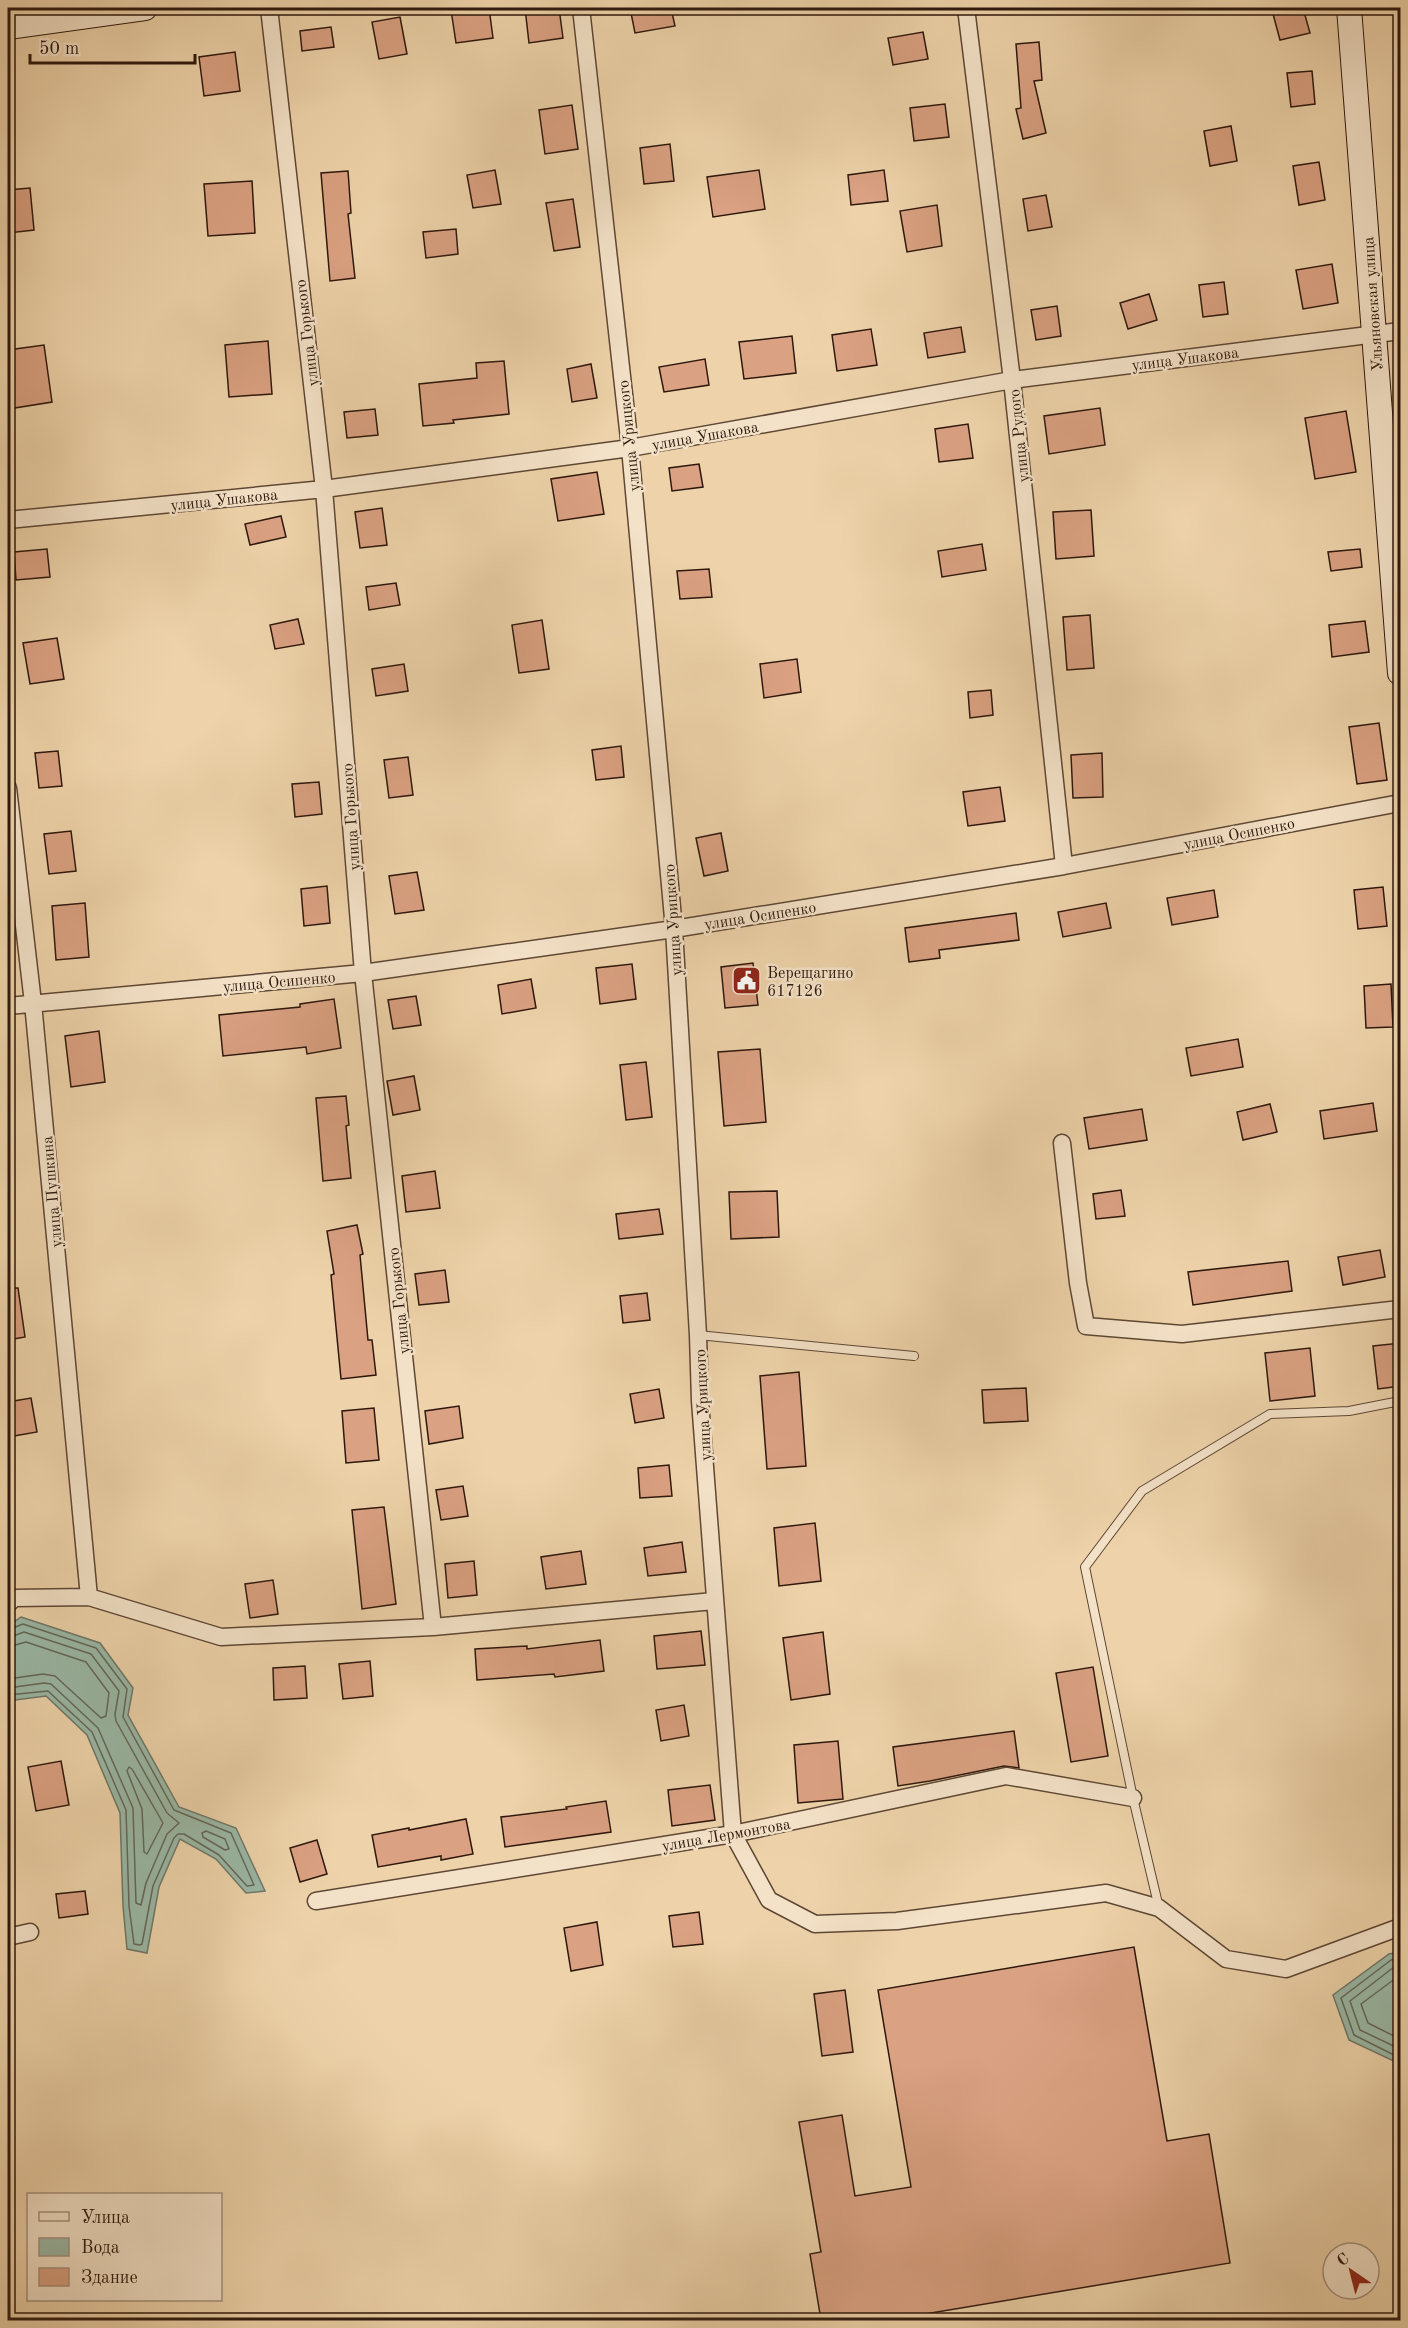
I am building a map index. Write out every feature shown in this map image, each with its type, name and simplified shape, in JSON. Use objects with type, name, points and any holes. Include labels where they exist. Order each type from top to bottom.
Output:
[{"type":"street","points":[[8,27],[145,8]]},
{"type":"street","name":"улица Горького","points":[[269,8],[324,489],[363,974],[433,1627]]},
{"type":"street","name":"улица Урицкого","points":[[581,8],[630,448],[674,928],[700,1401],[733,1834]]},
{"type":"street","name":"улица Рудого","points":[[966,8],[1012,380],[1064,866]]},
{"type":"street","name":"Ульяновская улица","points":[[1349,8],[1401,673]]},
{"type":"street","name":"улица Ушакова","points":[[8,520],[324,489],[630,448],[1012,380],[1401,331]]},
{"type":"street","name":"улица Пушкина","points":[[8,788],[33,1003],[89,1597]]},
{"type":"street","name":"улица Осипенко","points":[[8,1006],[363,974],[674,928],[1064,866],[1401,802]]},
{"type":"street","points":[[1062,1143],[1078,1283],[1086,1326],[1182,1334],[1401,1309]]},
{"type":"street","points":[[8,1604],[14,1598],[89,1597],[221,1637],[433,1627],[714,1601]]},
{"type":"street","name":"улица Лермонтова","points":[[316,1901],[733,1834],[1006,1776],[1133,1798]]},
{"type":"street","points":[[733,1834],[769,1900],[816,1924],[897,1921],[1106,1893],[1160,1908],[1226,1959],[1286,1969],[1401,1927]]},
{"type":"street","points":[[8,1937],[30,1932]]},
{"type":"lane","points":[[698,1335],[914,1356]]},
{"type":"lane","points":[[1160,1908],[1133,1798],[1085,1567],[1142,1491],[1270,1414],[1349,1411],[1401,1401]]},
{"type":"water","points":[[21,1617],[100,1643],[133,1688],[128,1715],[179,1807],[236,1828],[265,1891],[246,1893],[216,1859],[180,1839],[159,1887],[147,1953],[127,1949],[120,1813],[87,1735],[46,1696],[8,1701],[8,1626]]},
{"type":"water","points":[[1400,1952],[1400,2068],[1396,2062],[1349,2040],[1333,1995],[1389,1954]]},
{"type":"building","points":[[489,8],[493,38],[456,43],[451,10]]},
{"type":"building","points":[[525,8],[559,8],[563,38],[529,43]]},
{"type":"building","points":[[630,8],[671,8],[675,26],[635,33]]},
{"type":"building","points":[[1303,8],[1310,33],[1280,40],[1272,10]]},
{"type":"building","points":[[400,17],[407,54],[379,59],[372,22]]},
{"type":"building","points":[[331,27],[334,47],[302,51],[300,31]]},
{"type":"building","points":[[923,32],[928,59],[893,65],[888,38]]},
{"type":"building","points":[[1039,42],[1042,80],[1034,81],[1046,133],[1023,139],[1016,109],[1021,108],[1016,44]]},
{"type":"building","points":[[235,52],[240,91],[204,96],[199,57]]},
{"type":"building","points":[[1312,71],[1315,104],[1291,107],[1287,73]]},
{"type":"building","points":[[945,104],[949,137],[914,141],[910,108]]},
{"type":"building","points":[[572,105],[578,149],[545,154],[539,110]]},
{"type":"building","points":[[1231,126],[1237,161],[1210,166],[1204,131]]},
{"type":"building","points":[[670,144],[674,181],[644,184],[640,148]]},
{"type":"building","points":[[1319,162],[1325,200],[1299,205],[1293,166]]},
{"type":"building","points":[[495,170],[501,204],[473,208],[467,175]]},
{"type":"building","points":[[759,170],[765,209],[713,217],[707,177]]},
{"type":"building","points":[[884,170],[888,201],[851,205],[848,175]]},
{"type":"building","points":[[348,171],[351,213],[348,214],[355,278],[330,281],[321,173]]},
{"type":"building","points":[[252,181],[255,233],[208,236],[204,184]]},
{"type":"building","points":[[30,188],[34,230],[8,233],[8,190]]},
{"type":"building","points":[[1046,195],[1052,227],[1028,231],[1023,199]]},
{"type":"building","points":[[573,199],[580,247],[554,251],[546,203]]},
{"type":"building","points":[[937,205],[942,246],[907,252],[900,211]]},
{"type":"building","points":[[456,229],[458,254],[426,258],[423,232]]},
{"type":"building","points":[[1332,264],[1338,303],[1303,309],[1296,270]]},
{"type":"building","points":[[1224,282],[1228,314],[1203,317],[1199,285]]},
{"type":"building","points":[[1149,294],[1157,320],[1128,329],[1120,303]]},
{"type":"building","points":[[1057,306],[1061,336],[1036,340],[1031,310]]},
{"type":"building","points":[[961,327],[965,352],[928,358],[924,333]]},
{"type":"building","points":[[871,329],[877,365],[837,371],[832,335]]},
{"type":"building","points":[[792,336],[796,373],[744,379],[739,342]]},
{"type":"building","points":[[268,341],[272,394],[229,397],[225,345]]},
{"type":"building","points":[[44,345],[52,402],[8,409],[8,350]]},
{"type":"building","points":[[705,359],[709,385],[664,392],[659,367]]},
{"type":"building","points":[[504,361],[509,414],[423,426],[419,384],[477,378],[476,363]]},
{"type":"building","points":[[591,364],[597,398],[572,402],[567,369]]},
{"type":"building","points":[[1100,408],[1105,445],[1049,454],[1044,416]]},
{"type":"building","points":[[375,409],[378,435],[347,438],[344,412]]},
{"type":"building","points":[[1346,411],[1356,472],[1315,479],[1305,418]]},
{"type":"building","points":[[968,424],[973,458],[939,462],[935,429]]},
{"type":"building","points":[[699,464],[703,487],[672,491],[669,468]]},
{"type":"building","points":[[597,472],[604,514],[558,521],[551,479]]},
{"type":"building","points":[[382,508],[387,545],[360,548],[355,512]]},
{"type":"building","points":[[1091,510],[1094,556],[1056,559],[1053,512]]},
{"type":"building","points":[[281,516],[286,537],[250,545],[245,524]]},
{"type":"building","points":[[982,544],[986,570],[942,577],[938,551]]},
{"type":"building","points":[[47,549],[50,577],[16,580],[14,552]]},
{"type":"building","points":[[1360,549],[1362,567],[1331,571],[1328,552]]},
{"type":"building","points":[[709,569],[712,597],[680,599],[677,571]]},
{"type":"building","points":[[396,583],[400,605],[369,610],[366,587]]},
{"type":"building","points":[[1090,615],[1094,668],[1067,670],[1063,617]]},
{"type":"building","points":[[298,619],[304,644],[275,649],[270,625]]},
{"type":"building","points":[[542,620],[549,669],[519,673],[512,625]]},
{"type":"building","points":[[1365,621],[1369,652],[1332,657],[1329,625]]},
{"type":"building","points":[[57,638],[64,679],[30,684],[23,643]]},
{"type":"building","points":[[797,659],[801,692],[764,698],[760,664]]},
{"type":"building","points":[[404,664],[408,691],[376,696],[372,669]]},
{"type":"building","points":[[991,690],[993,715],[970,718],[968,692]]},
{"type":"building","points":[[1379,723],[1387,780],[1357,784],[1349,727]]},
{"type":"building","points":[[621,746],[624,777],[596,780],[592,750]]},
{"type":"building","points":[[58,751],[62,786],[39,788],[35,753]]},
{"type":"building","points":[[1102,753],[1103,797],[1073,798],[1071,755]]},
{"type":"building","points":[[408,757],[413,795],[389,798],[384,760]]},
{"type":"building","points":[[319,782],[322,814],[295,817],[292,784]]},
{"type":"building","points":[[1000,787],[1005,821],[968,826],[963,792]]},
{"type":"building","points":[[71,831],[76,871],[49,874],[44,834]]},
{"type":"building","points":[[721,833],[728,871],[704,876],[696,838]]},
{"type":"building","points":[[417,872],[424,910],[395,914],[389,876]]},
{"type":"building","points":[[327,886],[330,923],[304,926],[301,889]]},
{"type":"building","points":[[1383,887],[1387,926],[1358,929],[1354,890]]},
{"type":"building","points":[[1214,890],[1218,917],[1172,925],[1167,898]]},
{"type":"building","points":[[85,903],[89,957],[56,960],[52,906]]},
{"type":"building","points":[[1106,903],[1111,928],[1063,937],[1058,912]]},
{"type":"building","points":[[1016,913],[1019,940],[939,950],[940,958],[909,962],[905,928]]},
{"type":"building","points":[[753,963],[758,1005],[725,1008],[721,967]]},
{"type":"building","points":[[632,964],[636,999],[600,1004],[596,968]]},
{"type":"building","points":[[531,979],[536,1008],[502,1014],[498,985]]},
{"type":"building","points":[[1391,984],[1393,1027],[1366,1028],[1364,986]]},
{"type":"building","points":[[416,996],[421,1025],[393,1029],[388,1000]]},
{"type":"building","points":[[334,999],[341,1048],[307,1054],[306,1047],[223,1056],[219,1015],[300,1007],[300,1004]]},
{"type":"building","points":[[99,1031],[105,1082],[71,1087],[65,1036]]},
{"type":"building","points":[[1238,1039],[1243,1067],[1191,1076],[1186,1048]]},
{"type":"building","points":[[760,1049],[766,1122],[724,1126],[718,1052]]},
{"type":"building","points":[[646,1062],[652,1117],[626,1120],[620,1065]]},
{"type":"building","points":[[414,1076],[420,1110],[393,1115],[387,1081]]},
{"type":"building","points":[[346,1096],[349,1125],[346,1126],[351,1178],[323,1181],[316,1098]]},
{"type":"building","points":[[1373,1103],[1377,1131],[1324,1139],[1320,1111]]},
{"type":"building","points":[[1270,1104],[1277,1132],[1243,1140],[1237,1112]]},
{"type":"building","points":[[1142,1109],[1147,1140],[1089,1149],[1084,1118]]},
{"type":"building","points":[[435,1171],[440,1208],[406,1212],[402,1176]]},
{"type":"building","points":[[1121,1190],[1125,1216],[1096,1219],[1093,1194]]},
{"type":"building","points":[[777,1191],[779,1237],[731,1239],[729,1192]]},
{"type":"building","points":[[659,1209],[663,1234],[619,1239],[616,1214]]},
{"type":"building","points":[[357,1225],[363,1254],[360,1255],[368,1340],[372,1340],[376,1375],[341,1379],[331,1275],[334,1274],[327,1231]]},
{"type":"building","points":[[1380,1250],[1385,1277],[1343,1285],[1338,1257]]},
{"type":"building","points":[[1288,1261],[1292,1291],[1193,1305],[1188,1272]]},
{"type":"building","points":[[445,1270],[449,1302],[419,1305],[415,1274]]},
{"type":"building","points":[[8,1288],[18,1288],[25,1337],[8,1340]]},
{"type":"building","points":[[647,1293],[650,1320],[623,1323],[620,1296]]},
{"type":"building","points":[[1401,1343],[1401,1386],[1378,1389],[1373,1346]]},
{"type":"building","points":[[1310,1348],[1315,1396],[1270,1401],[1265,1353]]},
{"type":"building","points":[[799,1372],[806,1466],[767,1469],[760,1376]]},
{"type":"building","points":[[1026,1388],[1028,1421],[984,1423],[982,1390]]},
{"type":"building","points":[[659,1389],[664,1418],[635,1423],[630,1394]]},
{"type":"building","points":[[31,1398],[37,1432],[8,1437],[8,1402]]},
{"type":"building","points":[[459,1406],[463,1438],[429,1444],[425,1411]]},
{"type":"building","points":[[374,1408],[379,1460],[346,1463],[342,1411]]},
{"type":"building","points":[[669,1465],[672,1496],[640,1498],[638,1468]]},
{"type":"building","points":[[463,1486],[468,1516],[441,1520],[436,1490]]},
{"type":"building","points":[[384,1507],[396,1604],[362,1609],[352,1510]]},
{"type":"building","points":[[815,1523],[821,1581],[779,1586],[774,1528]]},
{"type":"building","points":[[682,1542],[686,1572],[648,1576],[644,1548]]},
{"type":"building","points":[[581,1551],[586,1584],[546,1589],[541,1557]]},
{"type":"building","points":[[474,1561],[477,1595],[448,1598],[445,1564]]},
{"type":"building","points":[[273,1580],[278,1614],[250,1618],[245,1584]]},
{"type":"building","points":[[701,1631],[705,1665],[657,1669],[654,1636]]},
{"type":"building","points":[[823,1632],[830,1694],[791,1700],[783,1638]]},
{"type":"building","points":[[600,1640],[604,1671],[555,1677],[554,1674],[477,1680],[475,1649],[527,1646],[527,1649]]},
{"type":"building","points":[[370,1661],[373,1696],[343,1699],[339,1664]]},
{"type":"building","points":[[305,1666],[307,1698],[274,1700],[273,1668]]},
{"type":"building","points":[[1093,1667],[1108,1756],[1071,1762],[1056,1673]]},
{"type":"building","points":[[684,1705],[689,1736],[661,1741],[656,1710]]},
{"type":"building","points":[[1014,1731],[1019,1768],[1004,1766],[898,1786],[893,1747]]},
{"type":"building","points":[[838,1741],[843,1799],[798,1803],[794,1745]]},
{"type":"building","points":[[61,1761],[69,1805],[36,1811],[28,1767]]},
{"type":"building","points":[[710,1785],[715,1820],[672,1826],[668,1790]]},
{"type":"building","points":[[606,1801],[611,1832],[505,1847],[501,1817],[567,1809],[566,1807]]},
{"type":"building","points":[[466,1819],[473,1854],[441,1860],[441,1856],[378,1867],[372,1835]]},
{"type":"building","points":[[317,1840],[327,1874],[300,1882],[290,1848]]},
{"type":"building","points":[[85,1891],[88,1914],[59,1918],[56,1894]]},
{"type":"building","points":[[699,1912],[703,1944],[673,1947],[669,1916]]},
{"type":"building","points":[[597,1922],[603,1965],[571,1971],[564,1928]]},
{"type":"building","points":[[1134,1947],[1167,2141],[1209,2134],[1230,2263],[889,2320],[821,2320],[810,2254],[821,2252],[799,2122],[842,2115],[855,2196],[911,2187],[878,1990]]},
{"type":"building","points":[[845,1990],[853,2052],[822,2056],[814,1994]]},
{"type":"place","name":"Верещагино 617126","points":[[746,981]]}]
